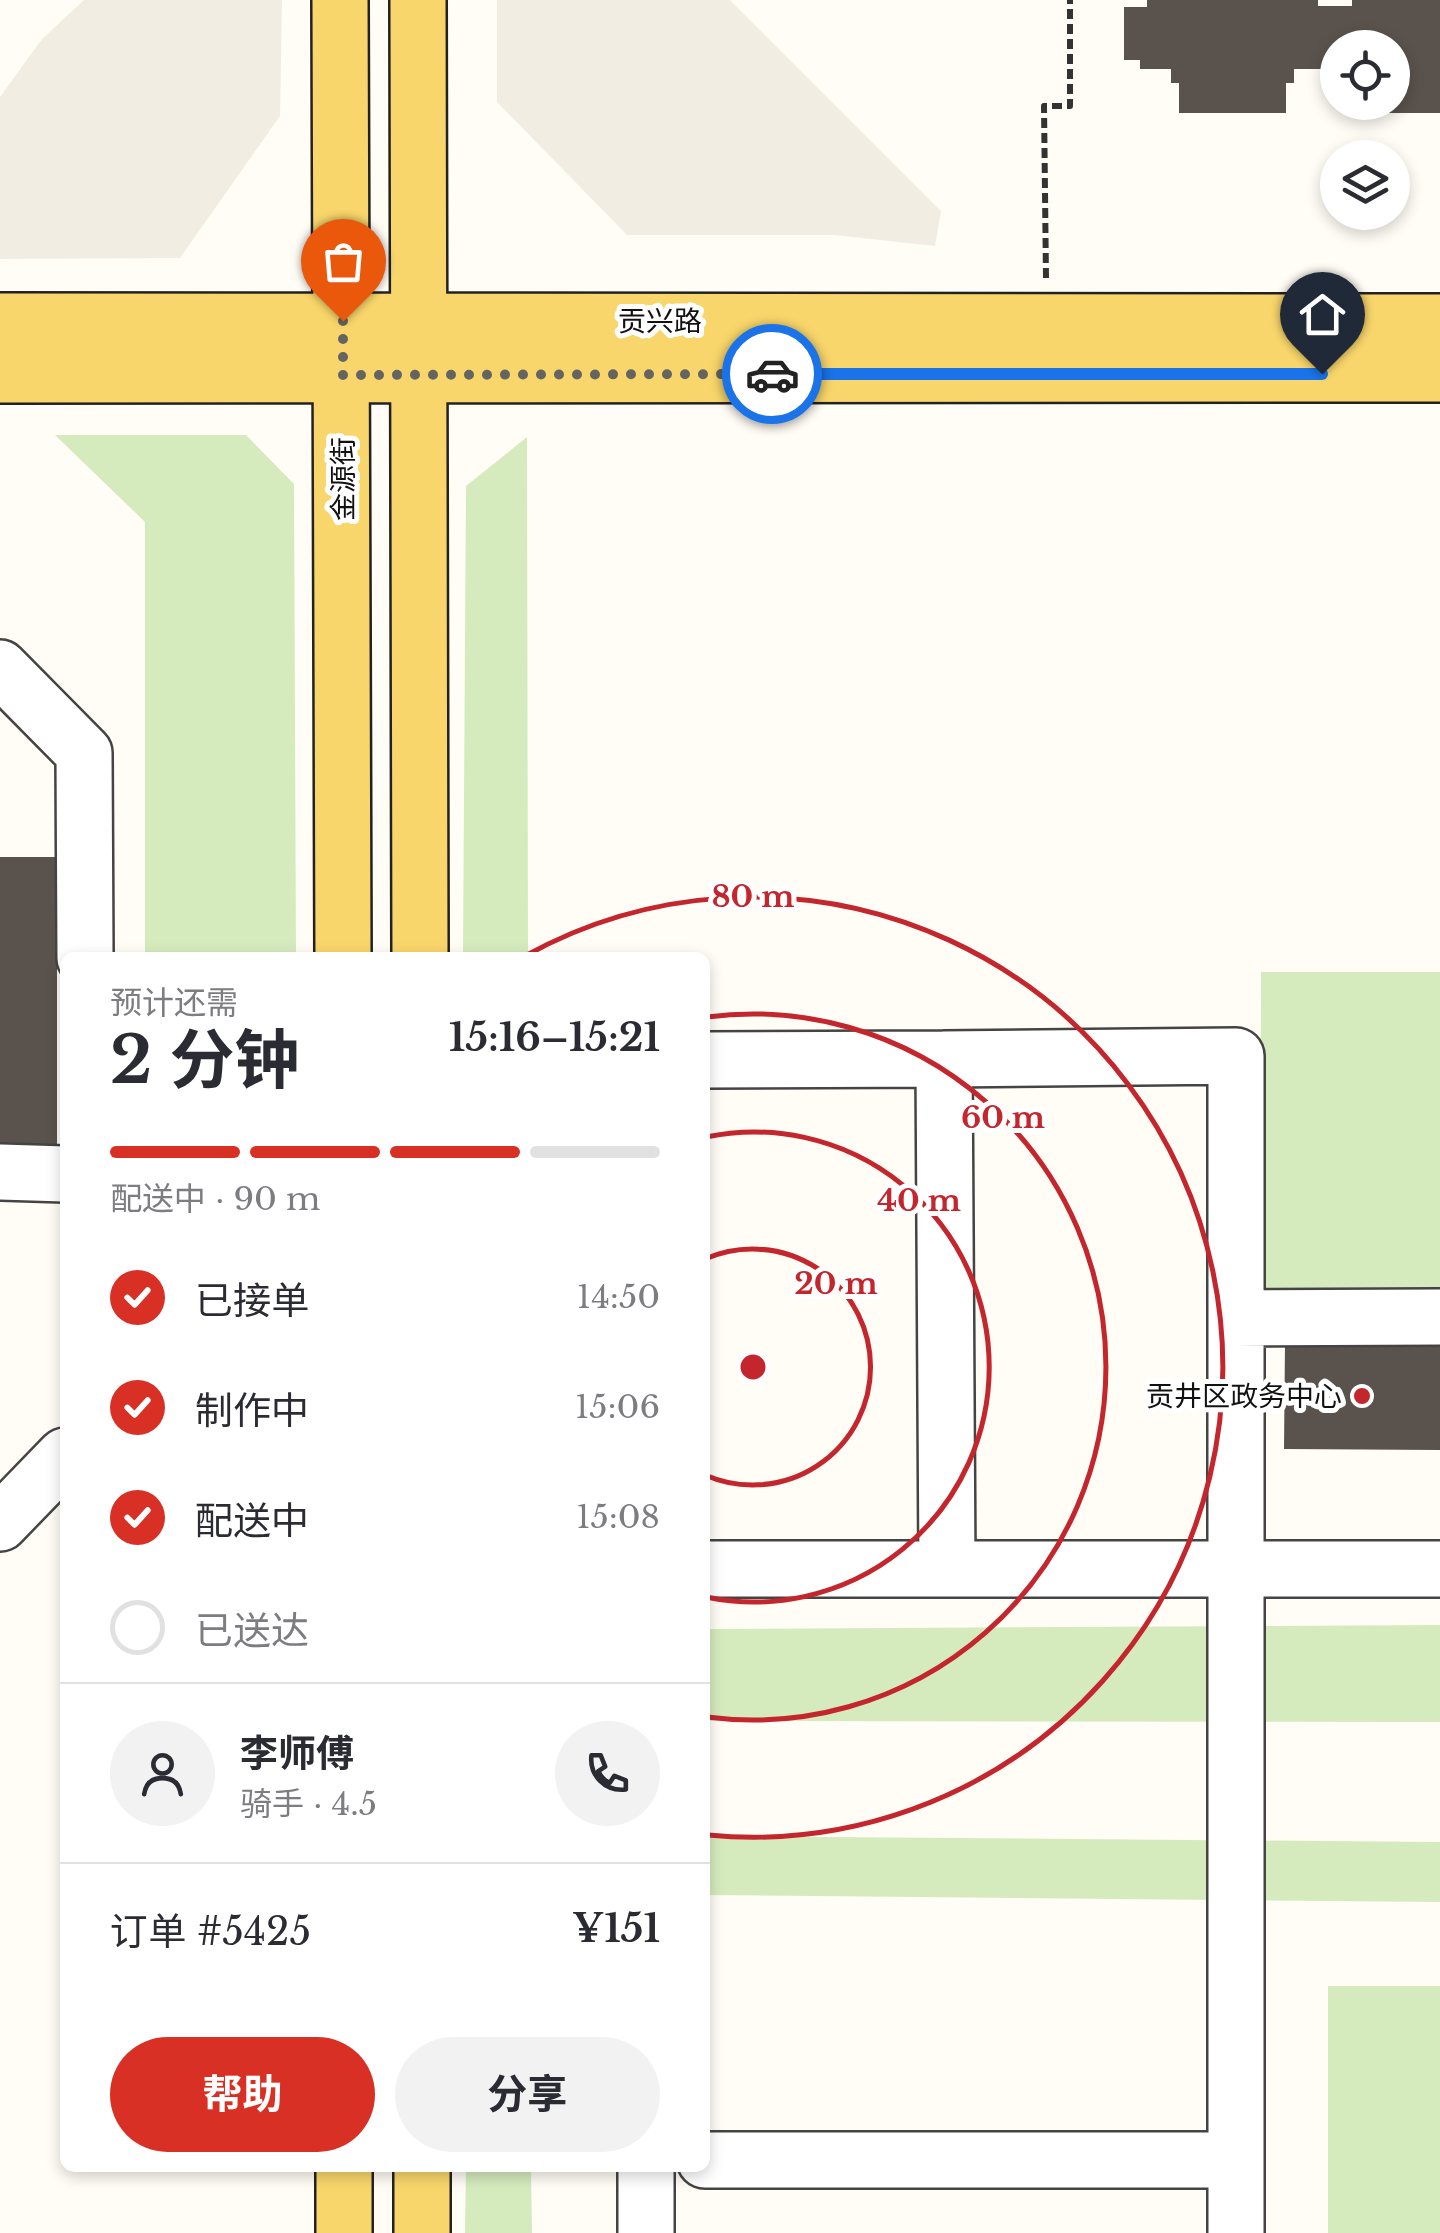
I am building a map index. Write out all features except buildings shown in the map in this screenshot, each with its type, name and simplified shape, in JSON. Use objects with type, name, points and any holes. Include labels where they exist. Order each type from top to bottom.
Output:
[{"type":"main road","name":"金源街","points":[[340,0],[344,952]]},
{"type":"main road","points":[[418,0],[420,952]]},
{"type":"main road","name":"贡兴路","points":[[0,321],[1440,322]]},
{"type":"main road","name":"贡兴路","points":[[0,375],[1440,374]]},
{"type":"main road","points":[[344,2172],[344,2233]]},
{"type":"main road","points":[[422,2172],[422,2233]]},
{"type":"lane","points":[[0,668],[84,752],[85,952]]},
{"type":"lane","points":[[710,1060],[1236,1056],[1236,2233]]},
{"type":"lane","points":[[944,1059],[948,1569]]},
{"type":"lane","points":[[0,1172],[60,1174]]},
{"type":"lane","points":[[1236,1318],[1440,1317]]},
{"type":"lane","points":[[0,1523],[60,1461]]},
{"type":"lane","points":[[710,1569],[1440,1569]]},
{"type":"lane","points":[[710,2160],[1236,2160]]},
{"type":"lane","points":[[646,2172],[646,2233]]},
{"type":"path","points":[[1046,322],[1044,106],[1070,106],[1070,0]]},
{"type":"green space","points":[[55,435],[246,435],[294,484],[296,952],[145,952],[145,522]]},
{"type":"green space","points":[[527,437],[528,952],[463,952],[466,486]]},
{"type":"green space","points":[[1261,972],[1440,972],[1440,1293],[1260,1293]]},
{"type":"green space","points":[[1440,1625],[1440,1722],[710,1721],[710,1629]]},
{"type":"green space","points":[[710,1836],[1440,1842],[1440,1902],[710,1895]]},
{"type":"green space","points":[[1328,1986],[1440,1986],[1440,2233],[1328,2233]]},
{"type":"green space","points":[[466,2172],[531,2172],[532,2233],[465,2233]]},
{"type":"shaded area","points":[[84,0],[282,0],[280,116],[180,258],[0,259],[0,97],[42,39]]},
{"type":"shaded area","points":[[497,0],[730,0],[941,211],[935,246],[834,235],[627,235],[497,102]]},
{"type":"way so far","points":[[343,321],[343,375],[772,374]]},
{"type":"place","name":"贡井区政务中心","points":[[1362,1396]]},
{"type":"route","points":[[772,374],[1322,374]]}]
